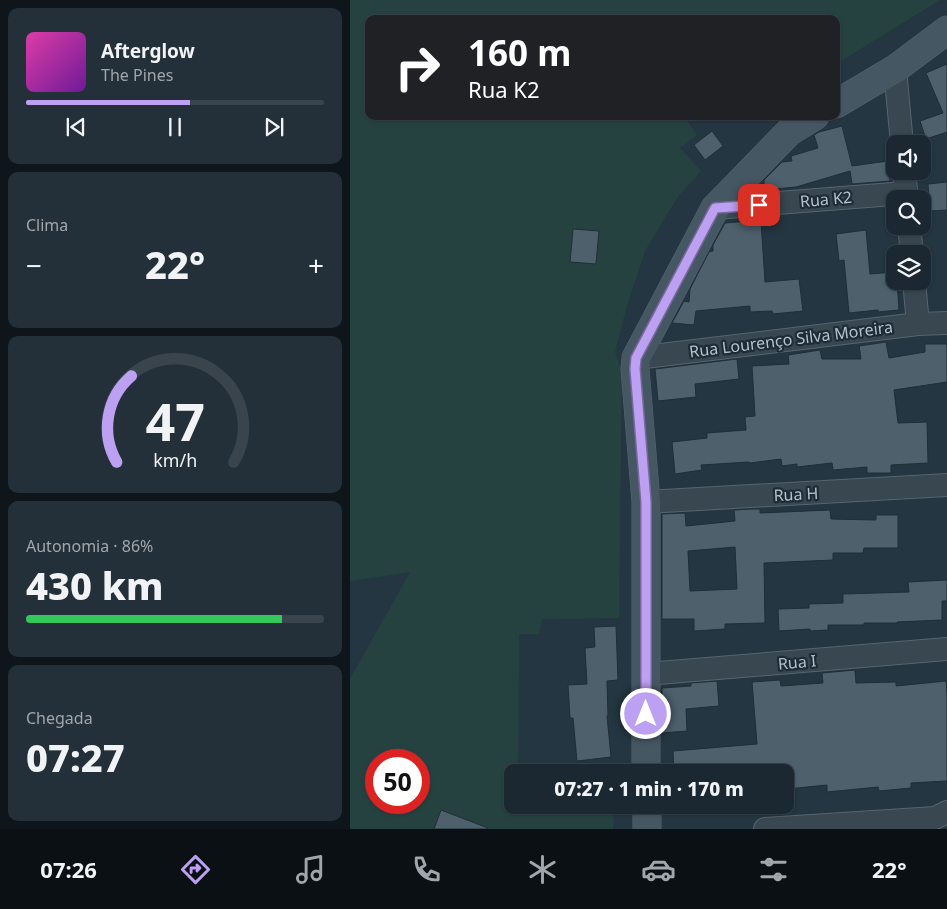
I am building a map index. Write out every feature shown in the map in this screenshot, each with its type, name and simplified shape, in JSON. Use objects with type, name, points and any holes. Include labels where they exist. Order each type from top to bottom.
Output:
[{"type":"main road","points":[[840,102],[895,69],[947,30]]},
{"type":"main road","points":[[646,764],[646,502],[635,369],[636,358],[715,208],[789,132],[808,120]]},
{"type":"main road","points":[[646,814],[647,829]]},
{"type":"street","points":[[895,69],[901,135]]},
{"type":"street","name":"Rua K2","points":[[715,208],[906,188]]},
{"type":"street","points":[[915,290],[918,324]]},
{"type":"street","name":"Rua Lourenço Silva Moreira","points":[[636,358],[947,322]]},
{"type":"street","name":"Rua H","points":[[646,502],[947,485]]},
{"type":"street","name":"Rua I","points":[[646,674],[947,649]]},
{"type":"street","points":[[765,829],[935,818],[947,812]]},
{"type":"green space","points":[[350,0],[940,0],[840,62],[840,15],[365,15],[365,120],[687,120],[697,135],[680,148],[701,171],[677,198],[645,251],[628,302],[615,352],[622,371],[619,618],[542,619],[539,634],[519,634],[518,764],[504,764],[504,814],[614,814],[613,829],[350,829],[350,679],[410,572],[350,581]]},
{"type":"building","points":[[947,64],[947,132],[931,137],[931,135],[925,135],[920,121],[943,113],[926,73]]},
{"type":"building","points":[[842,126],[852,166],[886,161],[886,180],[890,181],[852,184],[850,171],[796,187],[764,190],[764,180],[782,162],[792,161],[791,156],[818,148],[814,135]]},
{"type":"building","points":[[712,131],[723,146],[705,160],[694,145]]},
{"type":"building","points":[[947,182],[947,210],[931,211],[931,190],[928,190],[928,184]]},
{"type":"building","points":[[761,220],[765,282],[799,279],[803,311],[773,314],[772,311],[750,312],[750,306],[696,311],[694,325],[672,323],[684,301],[689,302],[690,289],[709,252],[713,251],[713,245],[725,223]]},
{"type":"building","points":[[573,229],[599,231],[596,264],[570,262]]},
{"type":"building","points":[[866,230],[870,274],[886,273],[886,290],[898,290],[899,310],[849,313],[844,260],[839,261],[836,234]]},
{"type":"building","points":[[886,342],[889,358],[925,352],[925,344],[947,344],[947,382],[894,390],[898,423],[927,422],[928,463],[891,465],[891,473],[867,473],[867,467],[833,470],[832,463],[797,467],[797,464],[782,466],[781,459],[750,463],[701,465],[702,470],[675,474],[672,442],[707,438],[707,433],[746,430],[745,417],[755,416],[752,366],[789,364],[788,355],[820,350],[822,359],[861,359],[859,346]]},
{"type":"building","points":[[737,359],[739,379],[695,384],[696,397],[658,401],[655,369]]},
{"type":"building","points":[[760,509],[760,513],[830,510],[831,519],[876,520],[876,515],[898,515],[898,548],[864,548],[863,553],[833,553],[833,560],[764,563],[765,623],[725,624],[725,629],[694,631],[694,619],[662,619],[662,514],[685,513],[686,526],[735,521],[734,510]],"holes":[[[735,547],[737,589],[690,591],[688,551]]]},
{"type":"building","points":[[947,580],[947,601],[942,601],[942,620],[864,623],[864,625],[828,625],[828,630],[779,631],[778,609],[809,608],[809,604],[843,603],[843,594],[909,592],[908,582]]},
{"type":"building","points":[[616,626],[618,680],[607,681],[607,716],[611,757],[577,761],[573,718],[570,718],[568,685],[587,684],[585,648],[595,647],[594,627]]},
{"type":"building","points":[[855,670],[856,683],[896,682],[896,686],[946,681],[947,781],[911,783],[911,788],[879,791],[878,787],[827,792],[827,785],[794,788],[794,764],[674,764],[673,751],[757,744],[752,682],[780,680],[781,686],[823,683],[822,673]]},
{"type":"building","points":[[717,681],[719,706],[686,709],[687,731],[662,733],[662,688],[691,686],[691,683]]},
{"type":"building","points":[[441,810],[488,828],[434,829]]},
{"type":"route","points":[[646,714],[646,502],[635,369],[636,358],[715,208],[759,205]]}]
